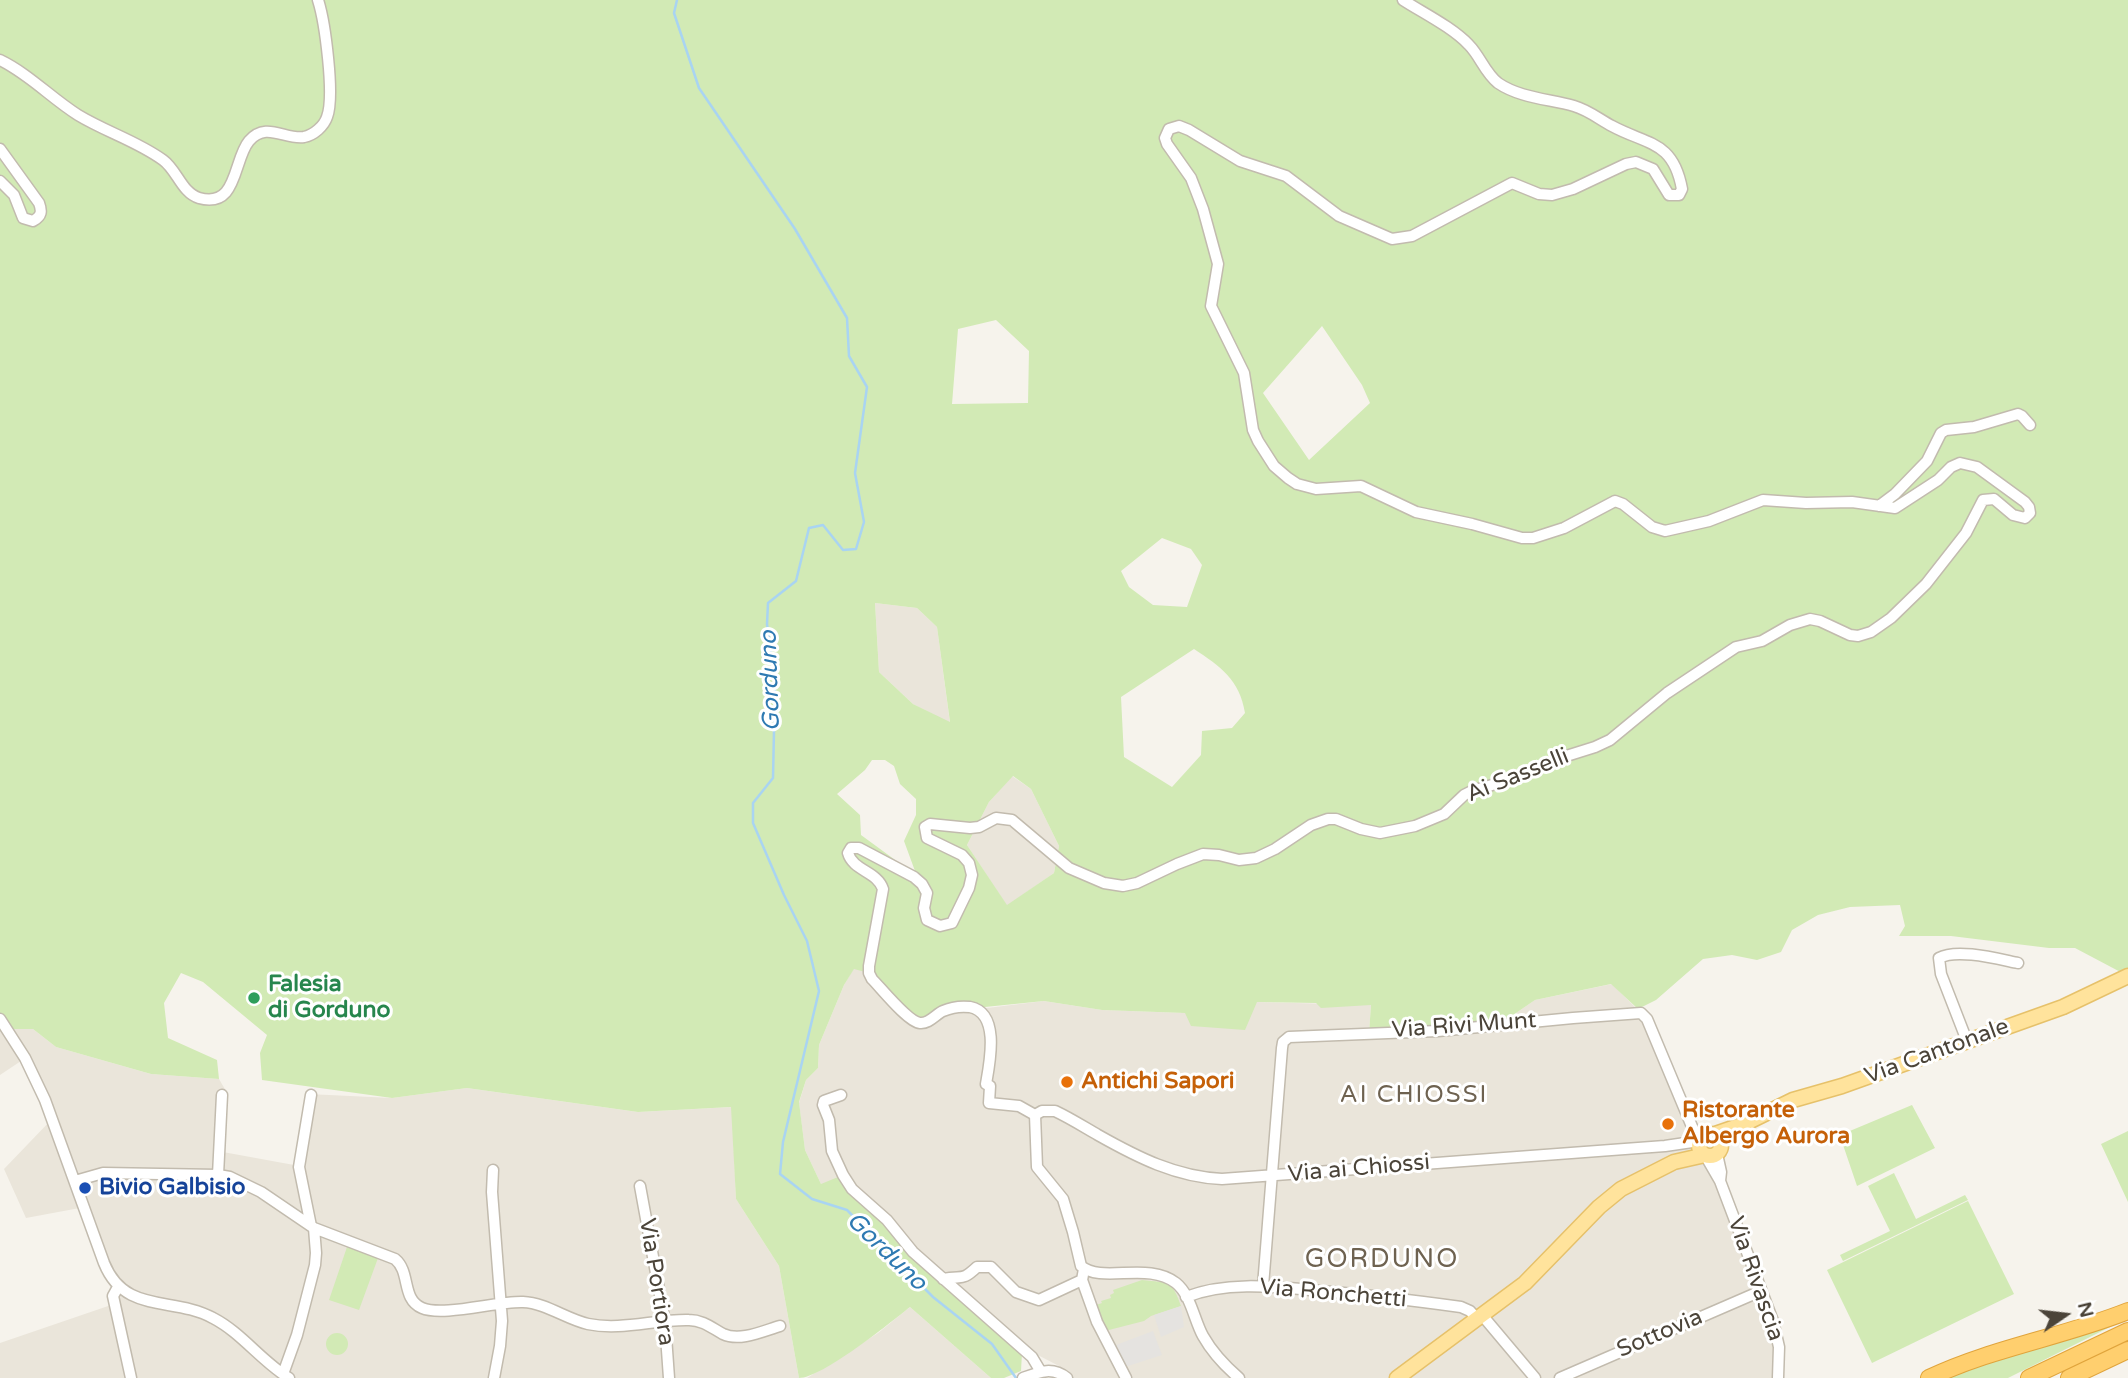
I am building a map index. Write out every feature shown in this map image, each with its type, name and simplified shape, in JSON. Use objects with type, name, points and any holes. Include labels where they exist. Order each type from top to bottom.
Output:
[{"type":"highway","points":[[1928,1378],[1979,1358],[2079,1329],[2128,1311]]},
{"type":"highway","points":[[2029,1378],[2128,1331]]},
{"type":"highway","points":[[2068,1378],[2128,1350]]},
{"type":"main road","name":"Via Cantonale","points":[[1397,1378],[1534,1276],[1588,1217],[1629,1185],[1793,1100],[1842,1086],[2063,1007],[2128,976]]},
{"type":"street","points":[[0,60],[30,77],[79,116],[149,150],[170,165],[184,186],[195,196],[212,199],[228,191],[245,147],[256,135],[271,131],[296,137],[309,136],[327,118],[329,90],[326,44],[318,0]]},
{"type":"street","points":[[1403,0],[1470,45],[1491,76],[1501,85],[1524,95],[1583,109],[1611,125],[1651,141],[1668,155],[1681,183],[1681,193],[1669,195],[1653,169],[1644,163],[1631,162],[1573,190],[1552,195],[1539,194],[1512,183],[1507,184],[1412,236],[1392,239],[1339,216],[1286,176],[1240,161],[1189,130],[1179,126],[1169,129],[1165,138],[1167,144],[1185,168],[1198,194],[1218,264],[1211,300],[1213,313],[1244,373],[1253,430],[1274,466],[1288,478],[1307,488],[1361,486],[1416,512],[1522,538],[1533,538],[1564,528],[1615,501],[1653,527],[1665,531],[1709,521],[1763,500],[1852,502],[1879,506],[1895,494],[1927,461],[1941,433],[2018,414],[2030,425]]},
{"type":"street","points":[[0,149],[39,203],[40,216],[30,221],[23,218],[14,195],[0,181]]},
{"type":"street","name":"Ai Sasselli","points":[[988,1021],[979,1010],[960,1006],[944,1010],[924,1023],[915,1022],[872,979],[869,966],[883,889],[878,878],[852,861],[848,852],[851,848],[859,848],[919,880],[927,893],[924,908],[927,920],[934,925],[947,926],[954,921],[966,895],[971,881],[971,870],[962,855],[927,838],[924,830],[926,825],[930,824],[974,828],[996,818],[1007,818],[1017,823],[1069,868],[1104,883],[1130,886],[1202,854],[1239,860],[1256,858],[1311,825],[1328,819],[1380,833],[1425,822],[1444,814],[1472,791],[1522,776],[1560,758],[1610,740],[1671,690],[1731,650],[1762,641],[1784,627],[1806,619],[1815,619],[1853,636],[1871,632],[1892,618],[1926,584],[1966,533],[1983,500],[1994,499],[2018,518],[2025,518],[2030,513],[2025,502],[1977,467],[1965,463],[1951,467],[1938,480],[1899,506],[1891,509],[1879,506]]},
{"type":"street","points":[[1967,1041],[1941,974],[1939,958],[1964,954],[2018,963]]},
{"type":"street","name":"Via Rivi Munt","points":[[1272,1176],[1282,1048],[1286,1039],[1293,1035],[1438,1031],[1641,1013],[1647,1018],[1693,1129],[1710,1144]]},
{"type":"street","points":[[0,1019],[17,1044],[36,1081],[108,1274],[118,1287],[137,1298],[179,1306],[212,1317],[286,1376],[315,1265],[312,1227],[299,1167],[311,1095]]},
{"type":"street","name":"Via ai Chiossi","points":[[988,1021],[990,1044],[986,1084],[990,1086],[989,1103],[1019,1106],[1035,1115],[1042,1111],[1058,1112],[1148,1161],[1190,1175],[1222,1179],[1710,1144]]},
{"type":"street","points":[[218,1175],[222,1095]]},
{"type":"street","points":[[841,1095],[824,1101],[822,1105],[829,1121],[832,1151],[852,1189],[887,1220],[913,1252],[1032,1357],[1039,1372]]},
{"type":"street","points":[[1035,1115],[1038,1167],[1063,1199],[1097,1322],[1126,1378]]},
{"type":"street","name":"Via Rivascia","points":[[1710,1144],[1720,1181],[1779,1342],[1778,1378]]},
{"type":"street","points":[[1665,1146],[1674,1162]]},
{"type":"street","points":[[494,1170],[492,1192],[501,1303],[500,1346],[494,1378]]},
{"type":"street","points":[[75,1181],[103,1173],[230,1177],[251,1186],[312,1227],[398,1261],[403,1269],[410,1297],[420,1307],[439,1310],[517,1302],[536,1304],[595,1325],[694,1320],[733,1336],[754,1334],[780,1326]]},
{"type":"street","points":[[1263,1286],[1272,1176]]},
{"type":"street","name":"Via Portiora","points":[[640,1186],[665,1322],[669,1378]]},
{"type":"street","points":[[943,1279],[963,1278],[977,1267],[991,1267],[1016,1292],[1037,1300],[1083,1275],[1145,1272],[1165,1277],[1178,1284],[1208,1345],[1238,1378]]},
{"type":"street","name":"Via Ronchetti","points":[[1186,1297],[1204,1290],[1263,1286],[1364,1294],[1461,1307],[1479,1317]]},
{"type":"street","points":[[118,1287],[113,1296],[131,1378]]},
{"type":"street","name":"Sottovia","points":[[1560,1378],[1761,1291]]},
{"type":"street","points":[[1479,1317],[1535,1378]]},
{"type":"street","points":[[1023,1378],[1052,1370],[1067,1378]]},
{"type":"shaded area","points":[[875,603],[917,608],[937,627],[950,723],[913,704],[879,672]]},
{"type":"shaded area","points":[[1012,776],[1031,789],[1059,846],[1054,873],[1007,906],[967,845],[989,802]]},
{"type":"shaded area","points":[[854,968],[869,973],[938,1014],[1044,1001],[1102,1010],[1185,1013],[1257,1002],[1371,1005],[1369,1033],[1497,1026],[1535,1000],[1612,984],[1647,1019],[1701,1138],[1721,1172],[1773,1321],[1776,1378],[1072,1378],[1059,1366],[1030,1351],[821,1184],[805,1150],[799,1103],[806,1080],[818,1068],[819,1045]]},
{"type":"shaded area","points":[[0,1019],[8,1029],[33,1029],[56,1047],[151,1074],[219,1079],[226,1091],[223,1152],[294,1165],[308,1094],[392,1098],[467,1088],[638,1112],[732,1107],[736,1199],[779,1266],[799,1378],[0,1378],[0,1343],[114,1304],[115,1290],[85,1207],[26,1218],[4,1169],[52,1119],[24,1059],[0,1075]]},
{"type":"shaded area","points":[[1181,1306],[1184,1327],[1161,1337],[1154,1315]]},
{"type":"shaded area","points":[[910,1307],[991,1378],[807,1378],[878,1333]]},
{"type":"shaded area","points":[[1153,1331],[1162,1355],[1125,1367],[1116,1345]]},
{"type":"green space","points":[[0,0],[2128,0],[2128,976],[2075,948],[2049,948],[1951,936],[1899,936],[1905,926],[1900,905],[1850,907],[1818,915],[1792,930],[1781,952],[1757,960],[1732,955],[1703,959],[1656,1000],[1638,1009],[1611,984],[1535,1000],[1497,1026],[1369,1033],[1371,1005],[1321,1008],[1316,1003],[1257,1002],[1245,1030],[1191,1026],[1185,1013],[1102,1010],[1044,1001],[975,1008],[965,1006],[921,1023],[869,973],[854,969],[844,985],[819,1045],[818,1068],[806,1080],[799,1102],[805,1150],[821,1184],[843,1175],[1022,1353],[1021,1371],[1004,1378],[991,1378],[910,1307],[839,1360],[810,1376],[799,1378],[779,1266],[736,1199],[731,1107],[638,1112],[467,1088],[392,1098],[262,1080],[260,1053],[267,1035],[203,982],[181,973],[164,1003],[168,1038],[217,1060],[219,1079],[151,1074],[56,1047],[33,1029],[8,1029],[0,1019]],"holes":[[[996,320],[1029,351],[1028,403],[952,404],[958,329]],[[1322,326],[1362,385],[1370,403],[1309,460],[1263,393]],[[1162,538],[1191,549],[1202,565],[1187,607],[1153,605],[1129,587],[1121,571]],[[875,603],[917,608],[937,627],[950,722],[913,704],[879,672]],[[1194,649],[1220,668],[1239,691],[1245,713],[1232,728],[1202,731],[1201,755],[1172,787],[1124,757],[1121,697]],[[872,760],[885,760],[894,766],[900,784],[916,799],[916,815],[904,841],[915,871],[902,865],[861,835],[860,815],[837,794],[865,770]],[[1013,776],[1031,789],[1059,846],[1054,873],[1007,905],[967,845],[989,802]]]},
{"type":"green space","points":[[1912,1105],[1935,1148],[1857,1186],[1841,1139],[1845,1133]]},
{"type":"green space","points":[[2128,1131],[2128,1202],[2101,1144]]},
{"type":"green space","points":[[1894,1173],[1916,1219],[1965,1195],[1968,1200],[1843,1261],[1840,1255],[1890,1231],[1868,1186]]},
{"type":"green space","points":[[1968,1201],[2014,1294],[1872,1363],[1827,1270]]},
{"type":"green space","points":[[347,1247],[378,1258],[359,1310],[329,1300]]},
{"type":"green space","points":[[1142,1280],[1168,1284],[1175,1291],[1181,1306],[1144,1321],[1105,1331],[1096,1305],[1111,1298],[1113,1290]]},
{"type":"green space","points":[[2113,1323],[2114,1325],[2008,1378],[1937,1378]]},
{"type":"green space","points":[[337,1333],[345,1336],[348,1344],[345,1352],[337,1355],[329,1352],[326,1344],[329,1336]]},
{"type":"waterway","name":"Gorduno","points":[[677,0],[674,13],[699,88],[795,229],[847,318],[849,356],[867,387],[855,473],[864,522],[856,549],[843,550],[823,525],[809,528],[796,581],[768,603],[767,624],[775,684],[773,778],[753,803],[753,823],[807,941],[819,991],[783,1142],[780,1174],[812,1199],[847,1210],[933,1297],[992,1344],[1016,1378]]},
{"type":"place","name":"Falesia di Gorduno","points":[[254,998]]},
{"type":"place","name":"Antichi Sapori","points":[[1067,1082]]},
{"type":"place","name":"Ristorante Albergo Aurora","points":[[1668,1124]]},
{"type":"place","name":"Bivio Galbisio","points":[[85,1188]]},
{"type":"district","name":"AI CHIOSSI","points":[[1414,1096]]},
{"type":"district","name":"GORDUNO","points":[[1382,1260]]}]
